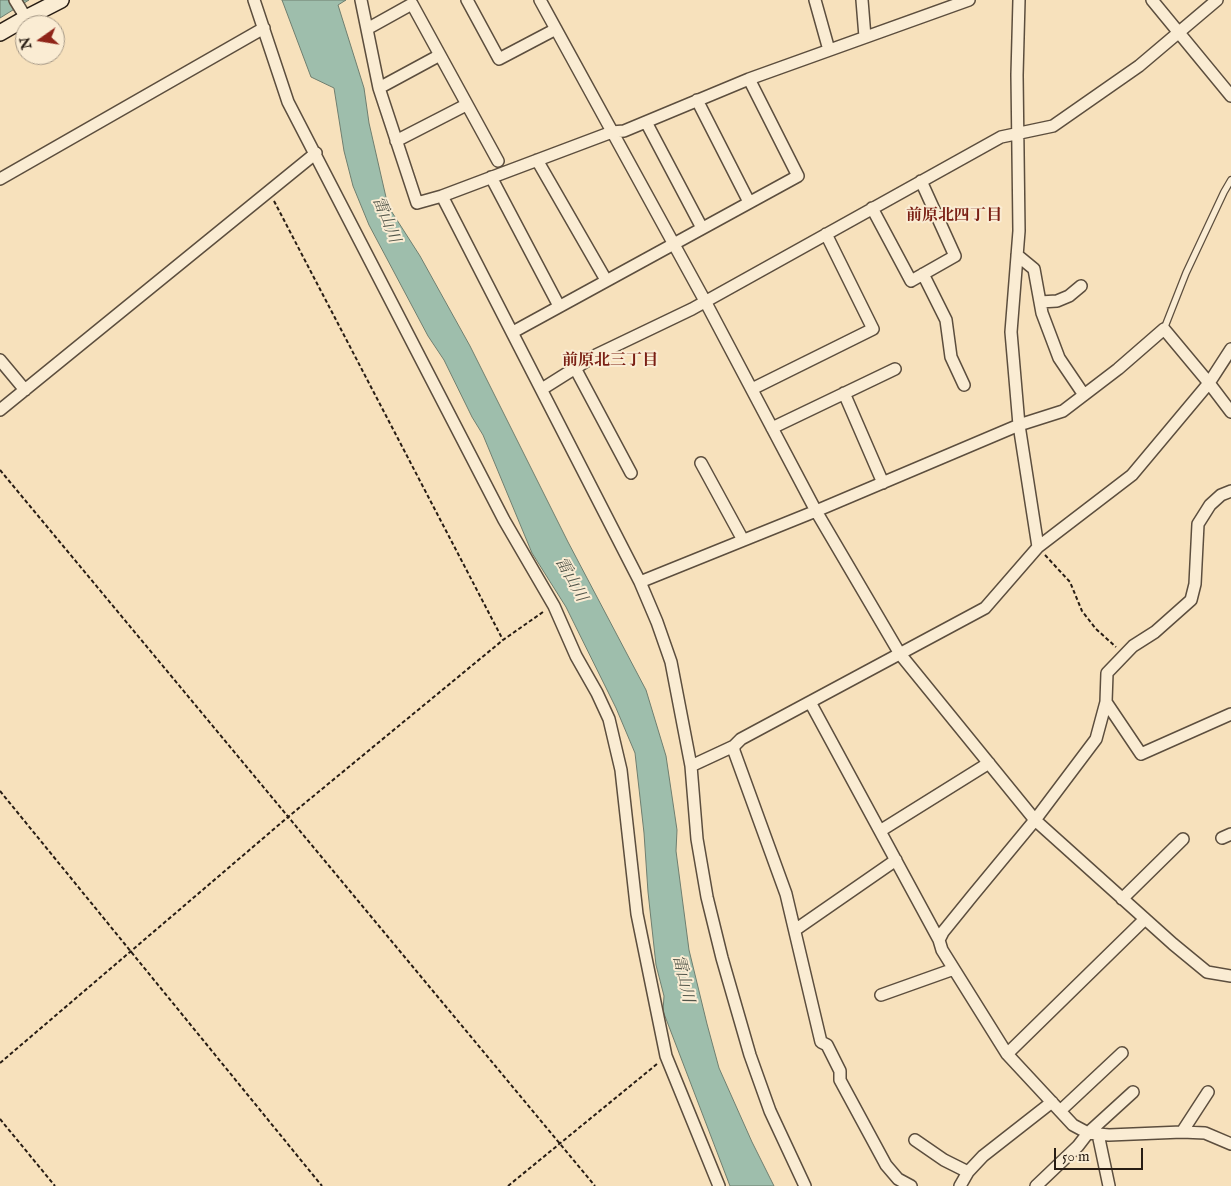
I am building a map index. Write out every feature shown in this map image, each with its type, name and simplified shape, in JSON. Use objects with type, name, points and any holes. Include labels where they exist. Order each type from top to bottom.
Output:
[{"type":"main road","points":[[32,15],[61,0]]},
{"type":"main road","points":[[0,33],[15,24]]},
{"type":"street","points":[[15,0],[24,15]]},
{"type":"street","points":[[254,0],[288,102],[504,520],[554,606],[576,656],[609,719],[622,770],[637,914],[666,1056],[719,1186]]},
{"type":"street","points":[[361,0],[379,88],[417,203],[442,196],[612,132],[624,131],[749,79],[969,0]]},
{"type":"street","points":[[467,0],[499,59],[556,29]]},
{"type":"street","points":[[540,0],[674,243],[816,511],[900,654],[1035,820],[1122,899],[1207,972],[1231,976]]},
{"type":"street","points":[[815,0],[829,50]]},
{"type":"street","points":[[862,0],[866,37]]},
{"type":"street","points":[[1019,0],[1017,75],[1018,231],[1011,332],[1019,425],[1038,546]]},
{"type":"street","points":[[1152,0],[1178,32],[1229,88]]},
{"type":"street","points":[[542,389],[596,355],[692,309],[1001,137],[1053,126],[1139,66],[1217,0]]},
{"type":"street","points":[[367,29],[412,4],[498,161]]},
{"type":"street","points":[[0,179],[264,28]]},
{"type":"street","points":[[379,88],[440,56]]},
{"type":"street","points":[[513,332],[798,176],[749,79]]},
{"type":"street","points":[[697,100],[749,202]]},
{"type":"street","points":[[396,141],[466,105]]},
{"type":"street","points":[[646,122],[702,228]]},
{"type":"street","points":[[0,410],[316,153]]},
{"type":"street","points":[[537,160],[606,280]]},
{"type":"street","points":[[491,177],[559,306]]},
{"type":"street","points":[[872,208],[911,281],[955,256],[921,181]]},
{"type":"street","points":[[442,196],[640,582],[657,622],[671,662],[691,766],[698,849],[706,897],[722,958],[750,1055],[770,1111],[805,1186]]},
{"type":"street","points":[[752,389],[874,329],[826,234]]},
{"type":"street","points":[[1017,254],[1034,269],[1042,313],[1058,358],[1084,395]]},
{"type":"street","points":[[922,274],[946,320],[951,357],[964,385]]},
{"type":"street","points":[[1040,302],[1069,296],[1081,286]]},
{"type":"street","points":[[640,582],[816,511],[1019,425],[1063,411],[1118,369],[1164,328],[1231,412]]},
{"type":"street","points":[[691,766],[734,746],[741,739],[985,608],[1038,546],[1132,475],[1209,383],[1231,349]]},
{"type":"street","points":[[0,360],[25,390]]},
{"type":"street","points":[[575,368],[631,473]]},
{"type":"street","points":[[772,428],[895,369]]},
{"type":"street","points":[[844,393],[883,483]]},
{"type":"street","points":[[701,463],[743,540]]},
{"type":"street","points":[[939,940],[949,925],[1035,820],[1096,739],[1106,702],[1107,673],[1133,646],[1155,632],[1191,600],[1196,584],[1198,524],[1210,505],[1221,495],[1231,491]]},
{"type":"street","points":[[810,702],[939,940],[942,950],[1007,1054],[1073,1125],[1093,1134],[1205,1133],[1231,1144]]},
{"type":"street","points":[[1106,702],[1141,754],[1231,714]]},
{"type":"street","points":[[734,746],[734,751],[786,894],[821,1042],[827,1045],[840,1071],[840,1080],[886,1165],[898,1179],[911,1186]]},
{"type":"street","points":[[880,831],[989,763]]},
{"type":"street","points":[[1122,899],[1183,839]]},
{"type":"street","points":[[795,930],[896,860]]},
{"type":"street","points":[[1007,1054],[1145,919]]},
{"type":"street","points":[[881,995],[954,969]]},
{"type":"street","points":[[960,1186],[968,1172],[983,1156],[1056,1107],[1122,1054]]},
{"type":"street","points":[[1036,1186],[1093,1134],[1133,1092]]},
{"type":"street","points":[[1182,1132],[1208,1092]]},
{"type":"street","points":[[1093,1134],[1109,1186]]},
{"type":"street","points":[[915,1140],[944,1160],[968,1172]]},
{"type":"lane","points":[[1164,328],[1190,264],[1231,180]]},
{"type":"path","points":[[269,190],[503,640]]},
{"type":"path","points":[[0,470],[595,1186]]},
{"type":"path","points":[[1038,546],[1070,582],[1082,611],[1096,629],[1118,649]]},
{"type":"path","points":[[0,1063],[288,817],[503,640],[554,606]]},
{"type":"path","points":[[0,791],[322,1186]]},
{"type":"path","points":[[508,1186],[666,1056]]},
{"type":"path","points":[[0,1119],[55,1186]]},
{"type":"water","points":[[0,0],[29,0],[0,18]]},
{"type":"water","name":"雷山川","points":[[282,0],[346,0],[338,5],[364,88],[369,123],[388,206],[420,256],[470,346],[568,542],[646,690],[666,756],[677,830],[676,851],[689,950],[707,1024],[719,1068],[774,1186],[730,1186],[663,1011],[664,996],[656,965],[635,753],[616,708],[566,607],[532,553],[483,435],[444,360],[428,336],[369,225],[353,186],[344,151],[334,88],[311,77]]},
{"type":"district","name":"前原北四丁目","points":[[954,217]]},
{"type":"district","name":"前原北三丁目","points":[[610,362]]}]
